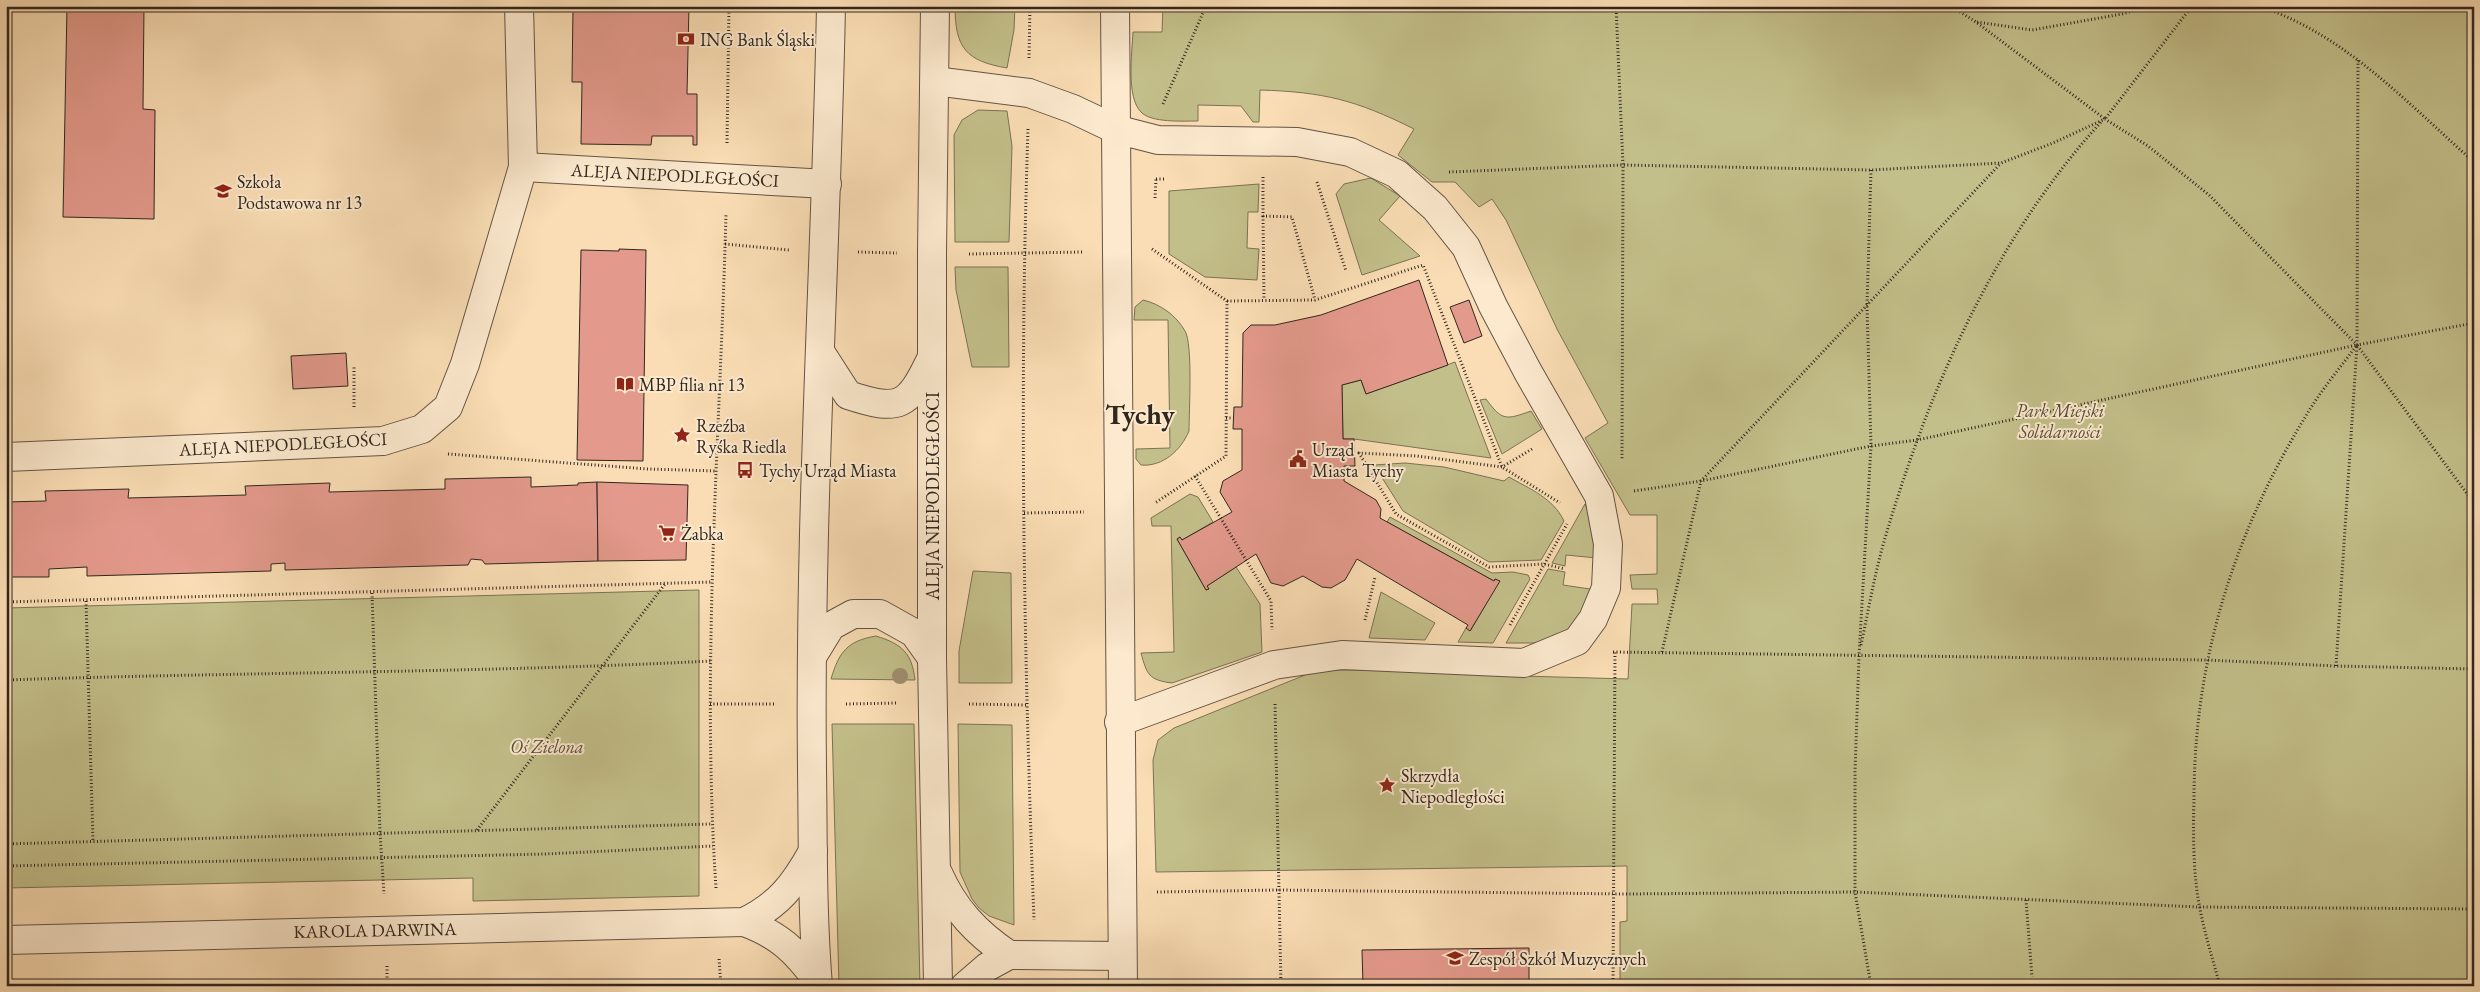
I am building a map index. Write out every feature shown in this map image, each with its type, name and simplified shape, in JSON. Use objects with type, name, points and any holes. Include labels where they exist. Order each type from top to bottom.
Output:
[{"type":"street","name":"ALEJA NIEPODLEGŁOŚCI","points":[[6,457],[383,441],[422,429],[448,407],[465,364],[523,167],[519,6]]},
{"type":"street","points":[[818,983],[813,851],[812,658],[814,474],[828,184],[831,6]]},
{"type":"street","name":"ALEJA NIEPODLEGŁOŚCI","points":[[935,6],[932,658],[938,986]]},
{"type":"street","points":[[1115,6],[1119,722],[1123,986]]},
{"type":"street","points":[[935,82],[1029,93],[1073,109],[1115,129],[1158,140],[1297,142],[1350,152],[1397,174],[1435,208],[1466,247],[1524,364],[1563,430],[1610,494],[1606,588],[1593,619],[1577,641],[1524,663],[1342,655],[1274,665],[1119,722]]},
{"type":"street","name":"ALEJA NIEPODLEGŁOŚCI","points":[[523,167],[828,184]]},
{"type":"street","points":[[821,353],[848,395],[881,404],[897,404],[916,389],[933,357]]},
{"type":"street","points":[[812,658],[831,626],[854,614],[880,614],[914,634],[932,658]]},
{"type":"street","name":"KAROLA DARWINA","points":[[744,922],[764,912],[782,898],[803,870],[813,851]]},
{"type":"street","points":[[935,865],[948,895],[966,921],[986,940],[1009,955]]},
{"type":"street","name":"KAROLA DARWINA","points":[[6,940],[744,922],[765,930],[785,942],[802,958],[818,983]]},
{"type":"street","points":[[965,986],[986,967],[1009,955],[1122,956]]},
{"type":"path","points":[[716,890],[711,824],[710,704],[712,582],[727,177],[729,6]]},
{"type":"path","points":[[1030,6],[1024,254],[1024,513],[1026,705],[1034,923]]},
{"type":"path","points":[[1155,205],[1158,115],[1206,6]]},
{"type":"path","points":[[1610,494],[1623,165],[1616,6]]},
{"type":"path","points":[[1951,6],[1976,22],[2105,119],[2148,146],[2209,195],[2357,345],[2474,503]]},
{"type":"path","points":[[1976,22],[2032,30],[2122,14],[2151,6]]},
{"type":"path","points":[[1859,656],[1883,546],[1917,440],[1966,322],[2013,241],[2085,140],[2105,119],[2192,6]]},
{"type":"path","points":[[2258,6],[2312,28],[2358,60],[2474,162]]},
{"type":"path","points":[[2336,666],[2357,345],[2358,60]]},
{"type":"path","points":[[1397,174],[1623,165],[1871,170],[2001,162],[2105,119]]},
{"type":"path","points":[[1662,652],[1701,481],[2001,162]]},
{"type":"path","points":[[1871,170],[1867,306],[1871,446],[1859,656],[1855,772],[1855,892],[1871,986]]},
{"type":"path","points":[[1315,176],[1346,271]]},
{"type":"path","points":[[1263,177],[1264,300]]},
{"type":"path","points":[[1263,216],[1292,217],[1316,300]]},
{"type":"path","points":[[1152,249],[1153,240]]},
{"type":"path","points":[[725,244],[792,251]]},
{"type":"path","points":[[960,254],[1024,254],[1152,249],[1227,301],[1316,300],[1423,265],[1502,467]]},
{"type":"path","points":[[854,252],[902,253]]},
{"type":"path","points":[[1024,513],[1144,511],[1226,456],[1227,301]]},
{"type":"path","points":[[1489,662],[1544,564],[1583,500],[1610,494],[1701,481],[1871,446],[1917,440],[2357,345],[2474,323]]},
{"type":"path","points":[[2220,986],[2199,907],[2194,826],[2195,734],[2206,660],[2228,582],[2262,497],[2304,418],[2357,345]]},
{"type":"path","points":[[354,365],[354,442]]},
{"type":"path","points":[[1226,418],[1234,418]]},
{"type":"path","points":[[1502,467],[1563,430]]},
{"type":"path","points":[[1565,569],[1544,564],[1489,567],[1396,514],[1356,452],[1417,456],[1502,467],[1575,511]]},
{"type":"path","points":[[441,453],[648,469],[717,471]]},
{"type":"path","points":[[1196,476],[1271,601],[1274,665],[1277,890],[1281,986]]},
{"type":"path","points":[[1356,656],[1375,577]]},
{"type":"path","points":[[6,602],[712,582]]},
{"type":"path","points":[[477,830],[665,584]]},
{"type":"path","points":[[372,593],[380,832],[385,898]]},
{"type":"path","points":[[86,601],[93,842]]},
{"type":"path","points":[[1577,641],[1615,652],[2206,660],[2336,666],[2474,668]]},
{"type":"path","points":[[1613,986],[1615,652]]},
{"type":"path","points":[[6,680],[376,673],[711,661]]},
{"type":"path","points":[[842,704],[905,703]]},
{"type":"path","points":[[710,704],[780,704]]},
{"type":"path","points":[[963,704],[1026,705]]},
{"type":"path","points":[[6,844],[711,824]]},
{"type":"path","points":[[6,866],[382,856],[545,854],[713,846]]},
{"type":"path","points":[[1121,893],[1277,890],[1615,894],[1855,892],[2199,907],[2474,909]]},
{"type":"path","points":[[2026,900],[2032,977]]},
{"type":"path","points":[[719,952],[721,986]]},
{"type":"green space","points":[[955,6],[1015,6],[1014,30],[1007,68],[982,61],[966,50],[957,32]]},
{"type":"green space","name":"Park Miejski Solidarności","points":[[1163,6],[2474,6],[2474,986],[1620,986],[1620,922],[1627,921],[1627,866],[1156,872],[1153,760],[1158,740],[1174,728],[1310,673],[1336,670],[1628,679],[1632,604],[1658,604],[1657,589],[1632,589],[1630,575],[1657,574],[1657,515],[1630,515],[1585,438],[1608,423],[1557,329],[1506,220],[1492,199],[1479,207],[1455,182],[1432,182],[1398,155],[1414,129],[1357,104],[1339,99],[1303,93],[1260,90],[1259,122],[1253,122],[1241,106],[1198,105],[1198,121],[1168,121],[1146,116],[1136,105],[1133,96],[1131,63],[1133,32],[1162,32]]},
{"type":"green space","points":[[978,110],[1007,111],[1012,146],[1009,242],[955,242],[954,135],[962,120]]},
{"type":"green space","points":[[1371,178],[1400,196],[1379,220],[1420,256],[1362,275],[1336,194],[1344,184]]},
{"type":"green space","points":[[1259,184],[1258,212],[1248,212],[1247,248],[1259,249],[1257,280],[1205,277],[1169,254],[1169,191]]},
{"type":"green space","points":[[955,267],[1008,267],[1009,367],[972,367],[956,290]]},
{"type":"green space","points":[[1143,300],[1167,311],[1181,325],[1187,338],[1190,363],[1189,431],[1176,451],[1164,460],[1149,465],[1141,465],[1136,459],[1136,449],[1170,448],[1168,320],[1134,320],[1135,307]]},
{"type":"green space","points":[[1455,362],[1491,458],[1343,439],[1342,385],[1361,380],[1366,394]]},
{"type":"green space","points":[[1486,399],[1496,411],[1505,417],[1531,411],[1542,429],[1502,454],[1480,400]]},
{"type":"green space","points":[[1405,463],[1444,467],[1504,481],[1509,477],[1547,500],[1554,506],[1564,521],[1541,560],[1489,562],[1403,511],[1374,465]]},
{"type":"green space","points":[[1190,494],[1198,497],[1213,522],[1182,540],[1180,537],[1177,539],[1206,590],[1209,589],[1207,586],[1236,567],[1260,604],[1262,652],[1172,683],[1158,680],[1150,675],[1145,667],[1141,653],[1174,652],[1171,526],[1152,526],[1151,518]]},
{"type":"green space","points":[[1585,504],[1595,530],[1597,558],[1566,555],[1565,566],[1552,563]]},
{"type":"green space","points":[[1390,517],[1492,573],[1513,572],[1528,575],[1530,579],[1493,643],[1458,642],[1466,628],[1471,630],[1499,581],[1495,579],[1494,581],[1387,522]]},
{"type":"green space","points":[[1548,569],[1565,572],[1563,585],[1590,589],[1593,592],[1573,629],[1545,643],[1506,643]]},
{"type":"green space","points":[[973,571],[1011,573],[1012,683],[959,683],[959,651]]},
{"type":"green space","name":"Oś Zielona","points":[[699,590],[699,896],[473,901],[473,878],[6,888],[6,608]]},
{"type":"green space","points":[[1381,592],[1435,623],[1425,640],[1369,638]]},
{"type":"green space","points":[[876,636],[893,642],[904,651],[911,663],[915,680],[831,679],[837,662],[846,649],[858,641]]},
{"type":"green space","points":[[832,724],[914,724],[920,986],[839,986]]},
{"type":"green space","points":[[958,724],[1012,725],[1014,925],[989,916],[979,908],[972,899],[960,872]]},
{"type":"building","points":[[67,6],[144,6],[143,109],[155,110],[154,219],[63,217]]},
{"type":"building","points":[[573,6],[689,6],[687,94],[697,94],[697,145],[693,145],[693,136],[652,136],[651,145],[581,144],[582,82],[572,82]]},
{"type":"building","points":[[619,249],[646,250],[643,461],[577,460],[581,250],[619,251]]},
{"type":"building","name":"Urząd Miasta Tychy","points":[[1419,280],[1448,365],[1366,394],[1361,380],[1342,385],[1343,439],[1354,439],[1355,466],[1344,466],[1344,481],[1376,500],[1381,509],[1380,518],[1494,581],[1495,579],[1500,581],[1470,631],[1466,628],[1468,625],[1357,559],[1345,580],[1331,588],[1322,587],[1303,576],[1283,586],[1271,583],[1256,554],[1207,586],[1209,589],[1206,590],[1177,539],[1180,537],[1182,540],[1232,512],[1220,492],[1223,481],[1242,470],[1242,429],[1233,429],[1234,407],[1242,407],[1243,333],[1251,325],[1275,325],[1321,315]]},
{"type":"building","points":[[1469,300],[1482,336],[1464,343],[1450,307]]},
{"type":"building","points":[[346,353],[348,386],[293,389],[291,356]]},
{"type":"building","points":[[531,477],[531,487],[578,485],[578,483],[597,482],[598,561],[485,564],[482,560],[471,559],[468,565],[285,570],[285,563],[271,564],[271,571],[87,576],[87,567],[49,569],[49,577],[6,577],[6,502],[46,501],[45,491],[129,489],[128,498],[246,495],[245,486],[330,483],[329,492],[445,489],[445,479]]},
{"type":"building","points":[[597,482],[688,485],[686,560],[598,561]]},
{"type":"building","points":[[1529,948],[1529,986],[1363,986],[1362,950]]},
{"type":"place","name":"ING Bank Śląski","points":[[686,39]]},
{"type":"place","name":"Szkoła Podstawowa nr 13","points":[[223,191]]},
{"type":"place","name":"MBP filia nr 13","points":[[625,384]]},
{"type":"place","name":"Rzeźba Ryśka Riedla","points":[[682,435]]},
{"type":"place","name":"Urząd Miasta Tychy","points":[[1298,459]]},
{"type":"place","name":"Tychy Urząd Miasta","points":[[745,470]]},
{"type":"place","name":"Żabka","points":[[667,533]]},
{"type":"place","name":"Skrzydła Niepodległości","points":[[1387,785]]},
{"type":"place","name":"Zespół Szkół Muzycznych","points":[[1455,958]]},
{"type":"district","name":"Tychy","points":[[1140,414]]}]
